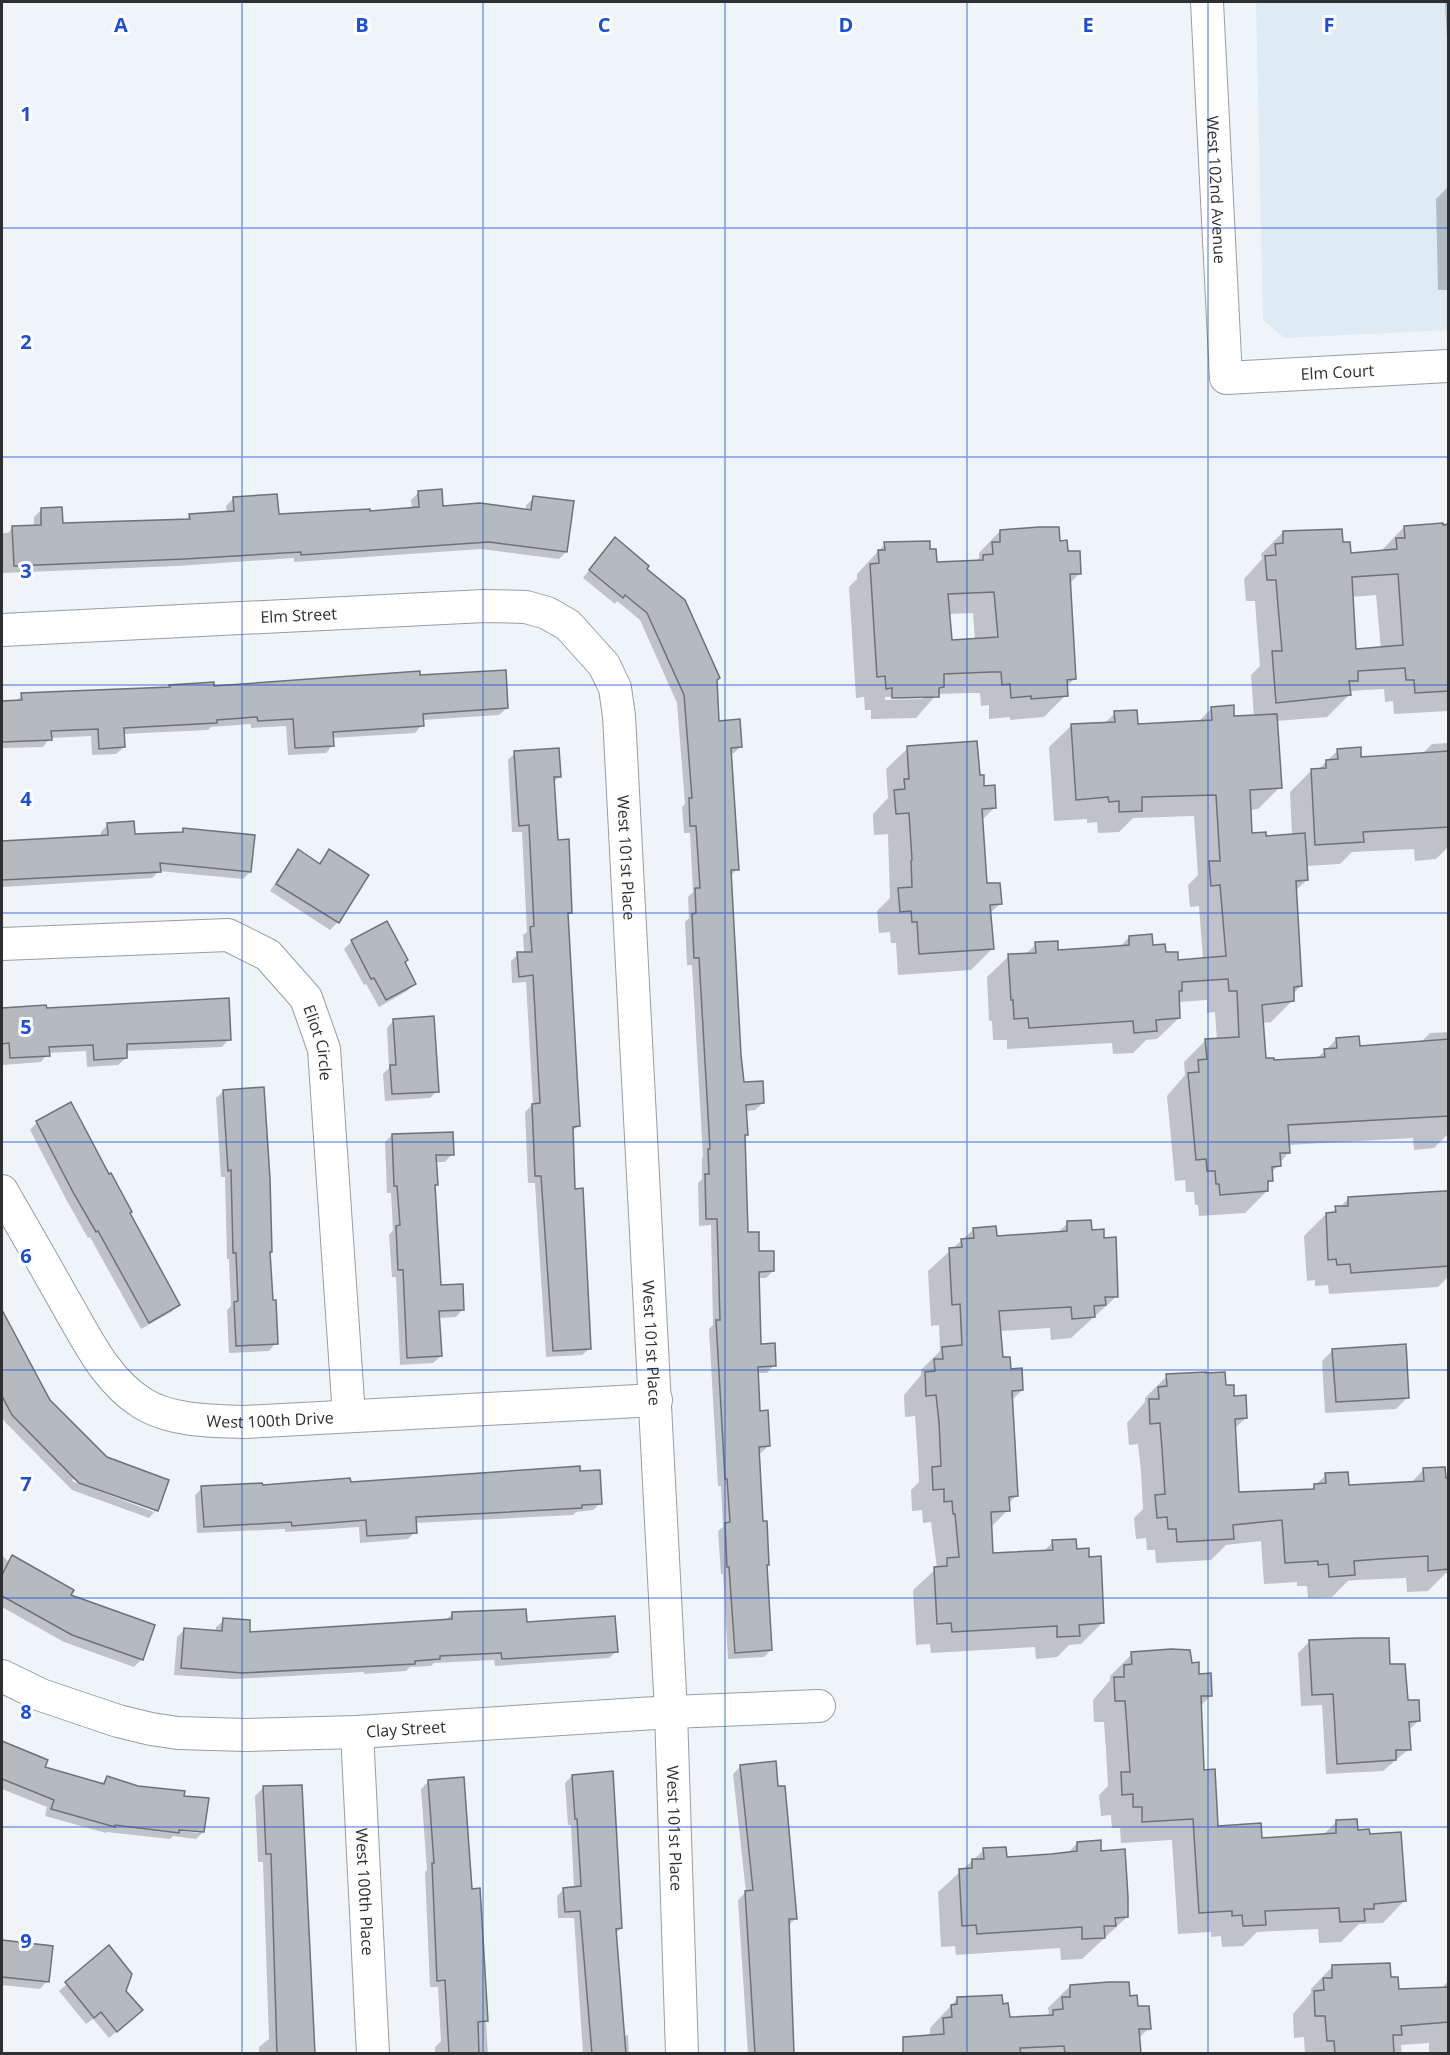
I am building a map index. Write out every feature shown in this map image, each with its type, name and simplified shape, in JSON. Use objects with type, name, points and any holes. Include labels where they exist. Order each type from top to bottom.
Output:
[{"type":"street","name":"West 102nd Avenue","points":[[1207,2],[1226,378]]},
{"type":"street","name":"Elm Court","points":[[1226,378],[1449,366]]},
{"type":"street","name":"Elm Street","points":[[2,630],[484,606],[526,607],[547,613],[568,625],[584,643]]},
{"type":"street","name":"West 101st Place","points":[[584,643],[604,666],[615,688],[619,716],[671,1712],[682,2054]]},
{"type":"street","name":"Eliot Circle","points":[[2,944],[228,935],[268,955],[306,998],[324,1049],[349,1416]]},
{"type":"street","name":"West 100th Drive","points":[[2,1191],[99,1359],[121,1387],[143,1404],[171,1415],[209,1421],[244,1422],[656,1400]]},
{"type":"street","name":"Clay Street","points":[[2,1676],[42,1695],[118,1720],[151,1729],[178,1733],[246,1735],[357,1732],[671,1712],[819,1706]]},
{"type":"street","name":"West 100th Place","points":[[357,1732],[373,2054]]},
{"type":"shaded area","points":[[1256,2],[1448,2],[1448,330],[1285,338],[1263,320]]},
{"type":"building","points":[[442,489],[443,506],[480,503],[531,510],[533,496],[574,501],[567,552],[489,542],[301,555],[301,552],[14,566],[12,526],[41,525],[41,508],[62,507],[63,523],[190,519],[189,514],[234,511],[233,497],[277,494],[279,514],[370,509],[370,511],[419,507],[418,491]]},
{"type":"building","points":[[1449,524],[1449,691],[1415,693],[1414,680],[1406,680],[1405,668],[1358,671],[1358,681],[1349,681],[1351,695],[1276,703],[1272,651],[1282,651],[1276,580],[1267,580],[1265,556],[1276,555],[1275,544],[1283,543],[1283,531],[1342,529],[1343,542],[1350,542],[1351,553],[1397,549],[1396,538],[1405,538],[1404,526]],"holes":[[[1398,574],[1403,645],[1356,649],[1352,577]]]},
{"type":"building","points":[[1059,527],[1060,541],[1067,540],[1068,551],[1080,551],[1081,574],[1070,574],[1076,679],[1067,680],[1068,696],[1011,698],[1010,684],[1002,685],[1001,672],[991,672],[944,674],[944,687],[939,688],[939,697],[892,698],[892,688],[886,689],[885,676],[877,677],[870,564],[879,563],[878,550],[885,550],[884,542],[930,541],[930,549],[936,549],[937,562],[983,560],[983,555],[993,554],[992,542],[1000,542],[1000,530]],"holes":[[[994,592],[998,637],[952,640],[948,594]]]},
{"type":"building","points":[[615,537],[649,566],[647,569],[685,600],[720,678],[717,680],[719,721],[740,719],[742,747],[731,748],[739,870],[731,870],[741,1055],[744,1082],[763,1081],[764,1103],[746,1105],[748,1232],[759,1232],[759,1251],[774,1251],[774,1271],[759,1272],[761,1344],[775,1343],[776,1366],[758,1367],[760,1411],[768,1410],[770,1446],[759,1447],[763,1521],[767,1521],[772,1650],[735,1653],[729,1567],[727,1567],[725,1523],[730,1522],[727,1479],[725,1479],[716,1320],[720,1320],[717,1219],[706,1219],[705,1174],[709,1174],[708,1149],[710,1149],[699,958],[694,958],[692,914],[696,913],[695,888],[700,888],[696,826],[690,826],[689,798],[692,798],[684,695],[647,613],[625,595],[623,598],[589,570]]},
{"type":"building","points":[[506,670],[508,708],[423,714],[424,726],[333,732],[334,746],[295,748],[293,719],[258,721],[257,717],[217,720],[217,723],[124,728],[125,747],[99,749],[98,729],[51,731],[52,740],[2,742],[2,701],[22,700],[21,693],[170,687],[169,685],[214,682],[214,686],[420,671],[420,675]]},
{"type":"building","points":[[1234,705],[1234,716],[1277,714],[1282,788],[1250,790],[1252,833],[1266,832],[1266,836],[1305,833],[1308,880],[1296,881],[1302,986],[1294,987],[1294,1001],[1262,1005],[1266,1058],[1274,1058],[1274,1060],[1325,1057],[1324,1049],[1337,1048],[1336,1038],[1359,1036],[1360,1046],[1449,1039],[1449,1116],[1288,1125],[1290,1153],[1280,1153],[1281,1166],[1272,1167],[1273,1181],[1268,1181],[1268,1191],[1220,1195],[1215,1171],[1207,1171],[1206,1159],[1196,1160],[1188,1073],[1199,1072],[1198,1060],[1207,1059],[1205,1039],[1239,1037],[1237,991],[1229,991],[1228,979],[1182,982],[1182,991],[1179,991],[1180,1018],[1156,1020],[1157,1031],[1134,1033],[1133,1021],[1029,1028],[1028,1018],[1014,1019],[1008,954],[1036,953],[1035,942],[1058,941],[1058,950],[1103,947],[1129,945],[1129,936],[1152,934],[1153,945],[1165,944],[1166,952],[1178,952],[1178,960],[1226,956],[1220,885],[1211,886],[1209,861],[1220,861],[1216,795],[1142,797],[1142,811],[1119,812],[1119,801],[1109,802],[1108,797],[1076,800],[1071,724],[1115,722],[1114,711],[1137,710],[1138,724],[1212,720],[1211,707]]},
{"type":"building","points":[[977,741],[980,775],[984,775],[984,786],[995,785],[996,808],[982,809],[987,883],[1000,883],[1002,904],[990,905],[994,949],[919,954],[917,922],[912,922],[911,911],[900,912],[898,888],[912,887],[912,860],[909,813],[896,814],[894,790],[905,789],[904,779],[909,779],[907,746]]},
{"type":"building","points":[[1361,747],[1361,757],[1449,751],[1449,827],[1363,832],[1364,842],[1315,845],[1311,769],[1326,768],[1326,760],[1338,759],[1337,749]]},
{"type":"building","points":[[559,748],[561,777],[554,777],[558,840],[569,839],[572,913],[568,913],[580,1126],[573,1127],[575,1189],[583,1188],[591,1349],[553,1351],[541,1176],[535,1176],[532,1104],[540,1103],[533,975],[519,977],[517,952],[532,952],[530,927],[534,926],[529,825],[519,826],[514,751]]},
{"type":"building","points":[[134,821],[135,834],[183,832],[183,828],[255,835],[251,872],[160,863],[161,872],[2,880],[2,841],[108,835],[107,823]]},
{"type":"building","points":[[298,849],[320,864],[329,849],[369,875],[339,923],[276,884]]},
{"type":"building","points":[[387,921],[408,960],[405,962],[416,984],[386,1000],[374,978],[371,979],[351,940]]},
{"type":"building","points":[[229,998],[231,1040],[127,1044],[127,1058],[94,1060],[93,1045],[49,1047],[50,1056],[10,1058],[9,1043],[2,1044],[2,1008],[46,1005],[47,1008]]},
{"type":"building","points":[[434,1016],[439,1092],[392,1094],[390,1065],[396,1065],[393,1019]]},
{"type":"building","points":[[264,1087],[270,1179],[272,1252],[270,1252],[273,1300],[276,1300],[278,1344],[236,1346],[234,1302],[238,1301],[236,1253],[233,1253],[231,1170],[228,1171],[223,1090]]},
{"type":"building","points":[[71,1102],[180,1305],[149,1323],[98,1231],[96,1232],[74,1194],[36,1121]]},
{"type":"building","points":[[453,1132],[454,1155],[436,1155],[438,1185],[435,1185],[441,1285],[463,1284],[464,1310],[439,1311],[442,1356],[407,1358],[403,1270],[398,1270],[396,1226],[400,1225],[397,1186],[394,1186],[392,1134]]},
{"type":"building","points":[[1449,1191],[1449,1266],[1351,1273],[1350,1264],[1337,1265],[1336,1259],[1328,1260],[1326,1213],[1336,1212],[1335,1206],[1348,1206],[1348,1197]]},
{"type":"building","points":[[1091,1220],[1092,1230],[1104,1229],[1104,1238],[1116,1237],[1118,1297],[1105,1297],[1106,1305],[1094,1306],[1095,1317],[1072,1319],[1071,1307],[999,1311],[1003,1357],[1010,1357],[1011,1369],[1022,1368],[1023,1390],[1012,1391],[1018,1496],[1009,1497],[1010,1511],[991,1512],[993,1553],[1053,1550],[1052,1540],[1076,1539],[1077,1549],[1089,1548],[1089,1557],[1101,1556],[1104,1623],[1079,1625],[1080,1636],[1057,1637],[1057,1626],[952,1632],[951,1623],[937,1624],[934,1567],[947,1566],[947,1558],[959,1557],[955,1514],[953,1514],[952,1501],[944,1502],[944,1489],[933,1490],[932,1467],[941,1466],[939,1422],[936,1395],[926,1396],[925,1372],[935,1371],[934,1359],[943,1359],[942,1347],[962,1345],[960,1304],[952,1305],[949,1248],[962,1247],[961,1239],[974,1238],[973,1228],[996,1226],[997,1236],[1067,1231],[1067,1221]]},
{"type":"building","points":[[2,1310],[50,1400],[107,1457],[169,1480],[158,1511],[79,1483],[12,1415],[2,1396]]},
{"type":"building","points":[[1406,1344],[1409,1398],[1336,1402],[1332,1349]]},
{"type":"building","points":[[1225,1372],[1226,1385],[1234,1385],[1234,1396],[1246,1395],[1247,1418],[1235,1419],[1239,1492],[1314,1489],[1314,1484],[1326,1483],[1325,1473],[1348,1472],[1349,1485],[1424,1481],[1423,1468],[1445,1467],[1446,1478],[1449,1478],[1449,1569],[1428,1571],[1428,1556],[1380,1559],[1354,1561],[1355,1575],[1329,1577],[1328,1564],[1318,1565],[1318,1561],[1285,1563],[1282,1520],[1233,1525],[1234,1539],[1177,1542],[1176,1529],[1168,1529],[1167,1517],[1157,1518],[1155,1495],[1165,1494],[1162,1449],[1160,1423],[1150,1424],[1149,1399],[1159,1399],[1158,1387],[1167,1386],[1166,1374]]},
{"type":"building","points":[[580,1466],[580,1471],[600,1470],[602,1504],[582,1505],[582,1508],[416,1517],[417,1533],[367,1536],[366,1520],[292,1526],[291,1522],[204,1527],[201,1486],[262,1483],[263,1485],[350,1478],[351,1482]]},
{"type":"building","points":[[12,1555],[74,1590],[71,1595],[155,1625],[143,1660],[72,1635],[2,1596],[2,1575]]},
{"type":"building","points":[[526,1609],[527,1622],[615,1616],[618,1652],[502,1659],[501,1653],[440,1656],[440,1659],[415,1661],[415,1664],[242,1673],[181,1668],[184,1628],[222,1631],[223,1618],[250,1620],[250,1632],[452,1619],[452,1612]]},
{"type":"building","points":[[1389,1638],[1390,1664],[1405,1664],[1408,1700],[1419,1700],[1420,1721],[1409,1722],[1411,1750],[1396,1750],[1396,1760],[1337,1764],[1333,1694],[1312,1695],[1309,1640]]},
{"type":"building","points":[[1190,1650],[1192,1663],[1199,1662],[1199,1674],[1211,1673],[1212,1696],[1201,1696],[1204,1770],[1215,1769],[1218,1826],[1261,1823],[1262,1838],[1336,1833],[1336,1820],[1357,1819],[1358,1830],[1369,1829],[1370,1834],[1401,1832],[1406,1901],[1374,1904],[1374,1909],[1364,1909],[1365,1921],[1340,1922],[1339,1908],[1265,1911],[1266,1925],[1243,1926],[1242,1915],[1232,1916],[1232,1911],[1199,1913],[1193,1819],[1142,1822],[1142,1807],[1133,1807],[1133,1794],[1122,1795],[1121,1772],[1130,1772],[1127,1727],[1125,1701],[1115,1701],[1114,1677],[1124,1677],[1124,1665],[1132,1664],[1131,1652]]},
{"type":"building","points":[[2,1741],[48,1760],[45,1767],[104,1784],[107,1776],[138,1786],[185,1791],[184,1796],[209,1798],[204,1832],[179,1830],[179,1833],[115,1825],[115,1827],[51,1809],[54,1800],[2,1779]]},
{"type":"building","points":[[776,1761],[778,1786],[785,1786],[797,1919],[789,1919],[794,2054],[755,2054],[745,1891],[753,1890],[740,1765]]},
{"type":"building","points":[[613,1771],[622,1928],[616,1929],[626,2054],[592,2054],[580,1911],[565,1912],[563,1888],[581,1886],[572,1775]]},
{"type":"building","points":[[464,1777],[472,1889],[480,1888],[488,2021],[478,2022],[479,2054],[449,2054],[445,1980],[437,1981],[432,1863],[434,1863],[428,1780]]},
{"type":"building","points":[[302,1785],[315,2054],[277,2054],[271,1854],[266,1854],[263,1786]]},
{"type":"building","points":[[1101,1840],[1101,1851],[1125,1849],[1128,1897],[1128,1917],[1115,1918],[1116,1926],[1104,1926],[1105,1938],[1082,1939],[1082,1927],[977,1934],[976,1925],[962,1926],[959,1869],[972,1868],[972,1859],[984,1859],[983,1848],[1006,1847],[1007,1857],[1077,1851],[1077,1842]]},
{"type":"building","points":[[2,1940],[53,1946],[49,1982],[2,1977]]},
{"type":"building","points":[[109,1945],[132,1974],[126,1991],[143,2010],[117,2032],[101,2012],[94,2018],[65,1982]]},
{"type":"building","points":[[1390,1963],[1391,1977],[1398,1977],[1399,1989],[1449,1987],[1449,2022],[1401,2026],[1402,2035],[1393,2035],[1394,2054],[1335,2054],[1334,2041],[1327,2041],[1325,2016],[1315,2016],[1314,1991],[1324,1990],[1323,1978],[1332,1978],[1332,1965]]},
{"type":"building","points":[[1129,1982],[1130,1996],[1137,1995],[1138,2006],[1149,2006],[1151,2029],[1139,2029],[1141,2054],[1065,2054],[1064,2046],[1020,2048],[1021,2054],[903,2054],[903,2037],[944,2034],[943,2018],[952,2017],[951,2005],[957,2004],[957,1997],[1002,1995],[1003,2004],[1008,2003],[1010,2017],[1053,2015],[1053,2010],[1063,2009],[1062,1997],[1070,1997],[1070,1985]]}]
